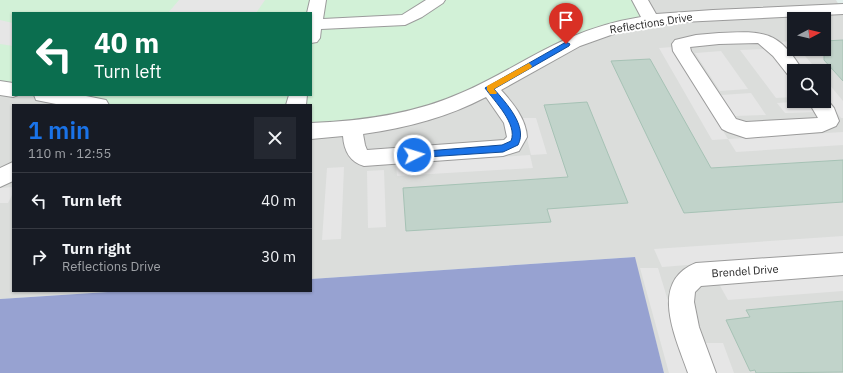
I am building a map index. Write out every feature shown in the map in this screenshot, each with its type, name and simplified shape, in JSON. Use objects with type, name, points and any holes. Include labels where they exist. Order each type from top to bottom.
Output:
[{"type":"street","points":[[318,0],[313,32],[405,20],[437,0]]},
{"type":"street","points":[[640,0],[652,20]]},
{"type":"street","name":"Reflections Drive","points":[[312,131],[353,128],[433,112],[458,103],[489,88],[566,44],[607,29],[652,20],[705,15],[768,6],[843,8]]},
{"type":"street","points":[[705,15],[722,39]]},
{"type":"street","points":[[788,64],[774,46],[766,39],[722,39],[684,42],[681,47],[729,124],[735,127],[746,130],[822,125],[829,121],[829,118],[823,108]]},
{"type":"street","points":[[0,88],[12,90]]},
{"type":"street","points":[[353,128],[354,148],[356,152],[364,158],[503,148],[510,146],[515,143],[517,137],[516,130],[503,104],[489,88]]},
{"type":"street","points":[[46,96],[62,102],[87,104]]},
{"type":"street","points":[[0,178],[12,172]]},
{"type":"street","name":"Brendel Drive","points":[[702,373],[683,317],[680,297],[685,284],[696,275],[843,264]]},
{"type":"shaded area","points":[[0,0],[640,0],[652,21],[607,29],[458,103],[312,131],[312,104],[93,104],[49,96],[312,96],[312,12],[12,12],[12,90],[0,88]]},
{"type":"shaded area","points":[[179,0],[265,0],[257,12],[169,12]]},
{"type":"shaded area","points":[[640,0],[836,0],[843,12],[843,373],[664,373],[634,257],[312,279],[312,131]]},
{"type":"shaded area","points":[[0,20],[12,23],[12,46],[0,44]]},
{"type":"shaded area","points":[[787,41],[787,51],[780,42]]},
{"type":"shaded area","points":[[672,47],[728,139],[712,140],[659,48]]},
{"type":"shaded area","points":[[766,49],[787,75],[787,97],[776,98],[740,50]]},
{"type":"shaded area","points":[[721,51],[748,89],[720,91],[695,53]]},
{"type":"shaded area","points":[[791,56],[805,56],[812,64],[797,64]]},
{"type":"shaded area","points":[[831,86],[843,101],[843,118],[841,118],[831,105]]},
{"type":"shaded area","points":[[0,88],[12,94],[12,96],[49,96],[93,104],[12,104],[12,292],[108,292],[0,299]]},
{"type":"shaded area","points":[[751,93],[766,115],[735,116],[721,95]]},
{"type":"shaded area","points":[[787,102],[787,108],[813,108],[816,112],[785,113],[777,103]]},
{"type":"shaded area","points":[[522,118],[536,118],[547,154],[531,155]]},
{"type":"shaded area","points":[[843,132],[843,145],[736,152],[728,139]]},
{"type":"shaded area","points":[[530,155],[533,168],[397,176],[396,164]]},
{"type":"shaded area","points":[[344,167],[341,239],[322,240],[327,168]]},
{"type":"shaded area","points":[[384,170],[386,227],[368,228],[367,171]]},
{"type":"shaded area","points":[[12,187],[12,195],[8,203],[0,203],[0,188]]},
{"type":"shaded area","points":[[843,236],[843,253],[662,267],[654,249]]},
{"type":"shaded area","points":[[635,257],[664,373],[0,373],[0,299],[108,292],[312,292],[312,279]]},
{"type":"shaded area","points":[[640,268],[658,268],[690,373],[669,373]]},
{"type":"shaded area","points":[[843,275],[843,291],[728,300],[719,284]]},
{"type":"shaded area","points":[[704,343],[723,343],[734,373],[714,373]]},
{"type":"building","points":[[843,40],[843,81],[831,68],[831,64],[828,64],[824,60],[824,56],[831,56],[831,41]]},
{"type":"building","points":[[650,59],[711,168],[843,160],[843,202],[684,213],[611,61]]},
{"type":"building","points":[[587,102],[628,203],[547,209],[551,222],[406,231],[403,188],[568,177],[544,105]]},
{"type":"building","points":[[843,301],[843,372],[756,373],[755,370],[750,371],[726,320],[750,317],[746,310]]},
{"type":"slow traffic","points":[[493,93],[489,88],[529,66]]},
{"type":"route","points":[[414,155],[503,148],[515,143],[517,137],[516,130],[510,116],[503,104],[489,88],[566,44]]}]
